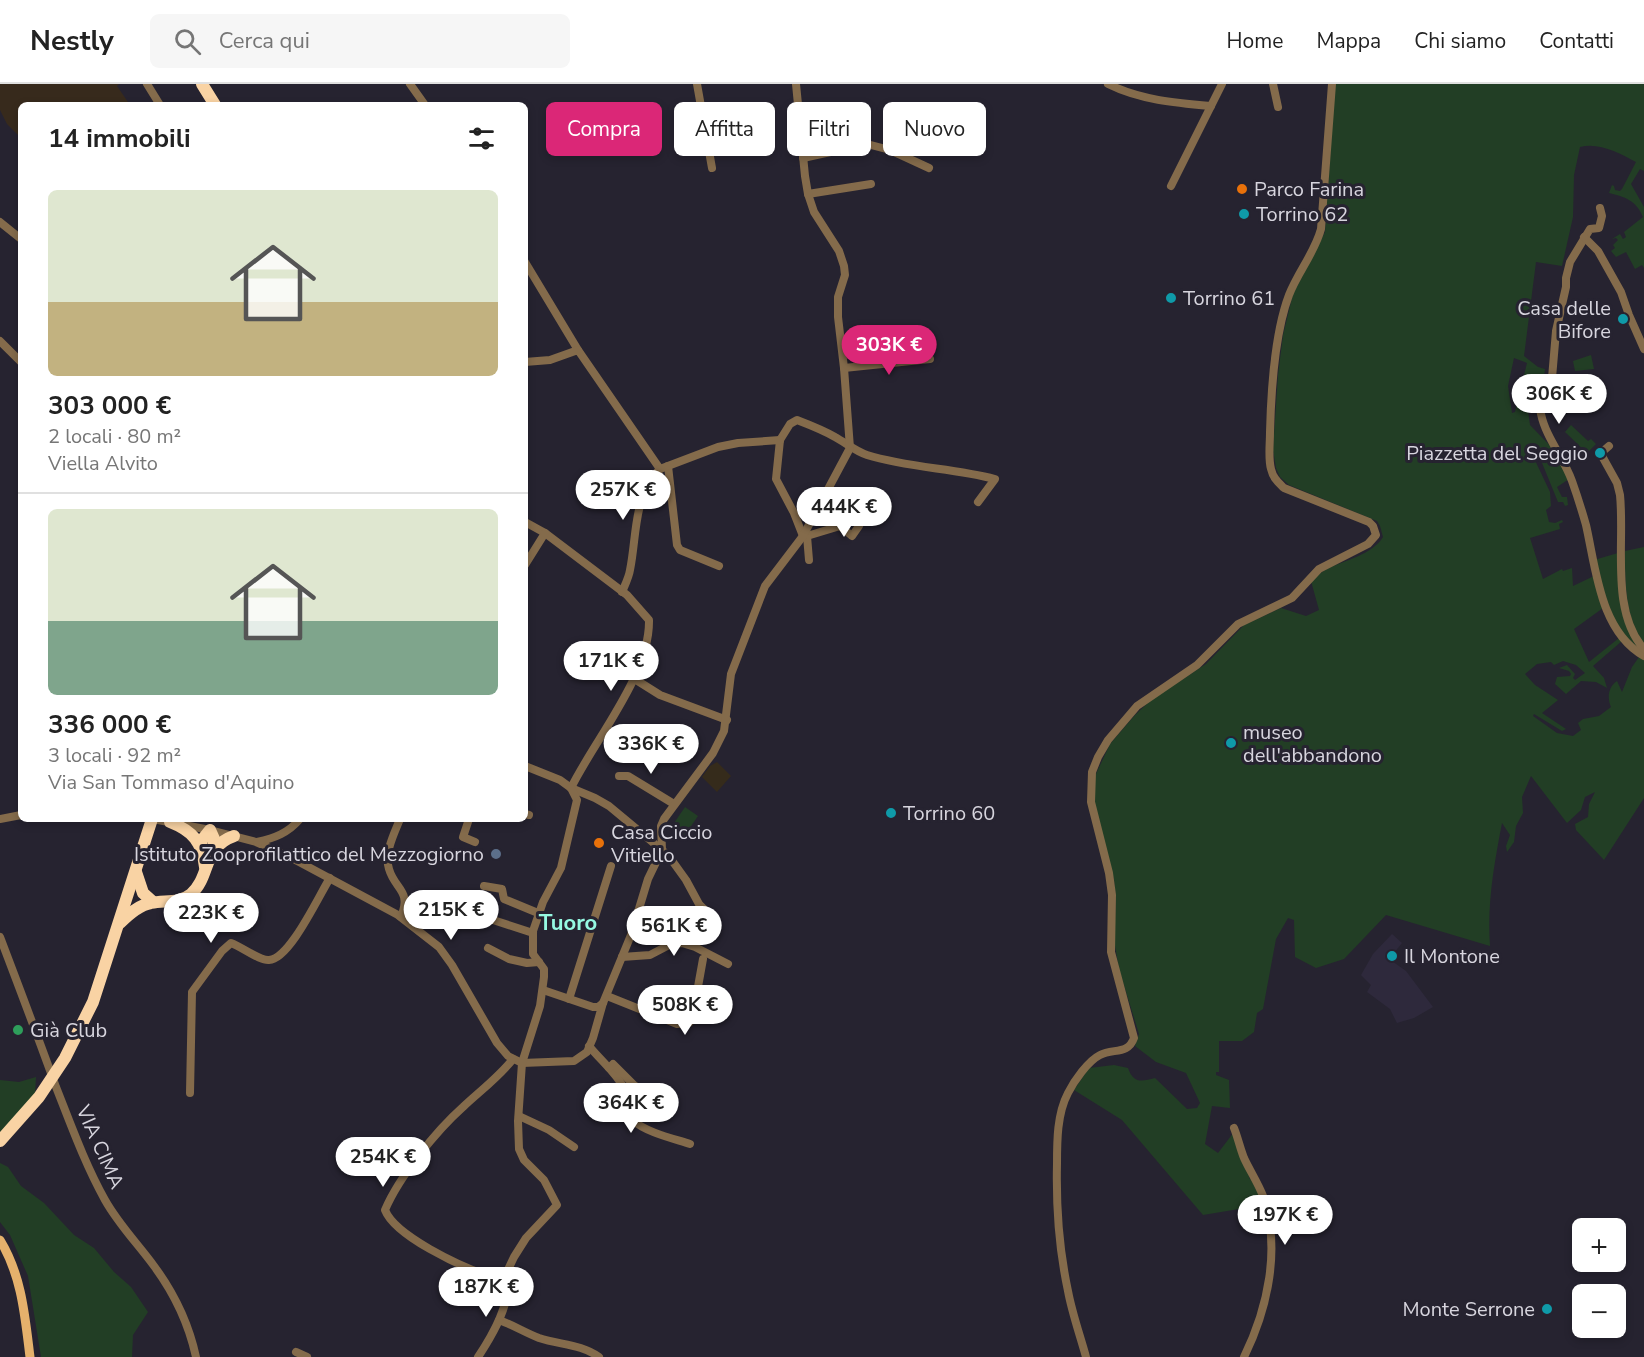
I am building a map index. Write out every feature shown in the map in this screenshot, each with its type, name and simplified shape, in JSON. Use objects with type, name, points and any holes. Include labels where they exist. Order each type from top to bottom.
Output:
[{"type":"highway","points":[[202,84],[213,102]]},
{"type":"highway","points":[[0,1141],[39,1097],[65,1058],[93,1002],[151,822]]},
{"type":"highway","points":[[170,822],[185,828],[208,850]]},
{"type":"highway","points":[[119,925],[138,908],[153,902],[182,900],[192,893],[205,867],[208,850],[202,840],[210,830]]},
{"type":"highway","points":[[208,850],[234,836]]},
{"type":"highway","points":[[135,872],[143,893],[153,902]]},
{"type":"main road","points":[[0,1240],[17,1277],[23,1301],[30,1357]]},
{"type":"street","points":[[147,84],[158,102]]},
{"type":"street","points":[[410,84],[423,102]]},
{"type":"street","points":[[697,84],[712,168]]},
{"type":"street","points":[[170,822],[256,842],[288,856],[400,917],[440,947],[497,1043],[513,1059],[522,1063],[574,1061],[587,1052],[648,879],[662,850],[661,826],[674,804],[713,753],[724,731],[731,674],[765,586],[805,536],[850,448],[838,317],[838,297],[845,275],[842,257],[814,212],[808,194],[796,84]]},
{"type":"street","points":[[1108,84],[1128,94],[1211,106]]},
{"type":"street","points":[[1171,186],[1222,84]]},
{"type":"street","points":[[1273,84],[1278,107]]},
{"type":"street","points":[[1086,1357],[1068,1293],[1059,1236],[1058,1131],[1068,1094],[1085,1070],[1099,1055],[1111,1051],[1123,1051],[1131,1045],[1134,1038],[1111,952],[1112,895],[1109,873],[1091,802],[1092,772],[1108,740],[1137,706],[1197,665],[1238,624],[1292,598],[1318,569],[1368,544],[1376,535],[1369,522],[1284,488],[1275,480],[1269,456],[1271,407],[1281,325],[1290,295],[1318,241],[1321,228],[1332,84]]},
{"type":"street","points":[[803,158],[867,144],[890,150],[929,168]]},
{"type":"street","points":[[808,194],[871,184]]},
{"type":"street","points":[[1600,208],[1602,216],[1599,228],[1591,228],[1572,256],[1556,331],[1552,378],[1545,382],[1542,390],[1541,416],[1574,485],[1606,608],[1618,632],[1644,656]]},
{"type":"street","points":[[0,222],[18,237]]},
{"type":"street","points":[[1584,237],[1598,250],[1621,292],[1644,349]]},
{"type":"street","points":[[528,267],[578,350],[664,468],[677,545],[680,550],[719,566]]},
{"type":"street","points":[[0,341],[18,359]]},
{"type":"street","points":[[528,362],[550,360],[578,350]]},
{"type":"street","points":[[844,368],[930,359]]},
{"type":"street","points":[[808,560],[805,536],[776,479],[780,440],[790,424],[797,420],[865,454],[995,479],[978,502]]},
{"type":"street","points":[[622,592],[630,573],[636,524],[644,491],[654,475],[664,468],[718,447],[780,440]]},
{"type":"street","points":[[1609,446],[1602,452],[1602,456],[1617,483],[1620,495],[1622,586],[1631,633],[1644,649]]},
{"type":"street","points":[[805,536],[840,526],[851,512],[848,504]]},
{"type":"street","points":[[528,524],[545,533],[622,592],[649,620],[648,645],[633,678],[571,788]]},
{"type":"street","points":[[840,526],[852,536],[859,526]]},
{"type":"street","points":[[528,560],[545,533]]},
{"type":"street","points":[[633,678],[660,695],[727,720]]},
{"type":"street","points":[[528,767],[560,780],[571,788],[609,806],[662,850],[686,879],[699,904],[713,918]]},
{"type":"street","points":[[619,776],[628,776],[674,804]]},
{"type":"street","points":[[478,1357],[499,1320],[506,1293],[505,1276],[513,1257],[526,1238],[557,1205],[544,1180],[524,1160],[519,1149],[519,1116],[522,1063],[543,990],[544,969],[533,954],[533,933],[538,913],[561,868],[577,800],[571,788]]},
{"type":"street","points":[[0,819],[18,816]]},
{"type":"street","points":[[256,842],[269,840],[291,830],[298,822]]},
{"type":"street","points":[[399,822],[391,843],[388,862],[392,875],[404,893],[404,910],[400,917]]},
{"type":"street","points":[[468,822],[463,837],[475,842]]},
{"type":"street","points":[[569,999],[611,866]]},
{"type":"street","points":[[190,1093],[192,992],[222,951],[231,943],[267,960],[276,959],[296,936],[330,878]]},
{"type":"street","points":[[484,886],[502,889],[504,899],[538,913]]},
{"type":"street","points":[[490,919],[533,933]]},
{"type":"street","name":"VIA CIMA","points":[[0,937],[91,1173],[105,1201],[126,1232],[155,1267],[179,1306],[196,1357]]},
{"type":"street","points":[[622,957],[650,954],[671,944],[682,944],[695,947],[728,964]]},
{"type":"street","points":[[488,948],[509,959],[527,963],[538,962]]},
{"type":"street","points":[[605,999],[677,1024],[689,1023],[692,1020],[703,959]]},
{"type":"street","points":[[543,990],[593,1007],[605,999]]},
{"type":"street","points":[[589,1046],[626,1091],[630,1115],[634,1121],[643,1127],[690,1144]]},
{"type":"street","points":[[505,1276],[488,1275],[430,1249],[395,1225],[388,1218],[385,1210],[416,1158],[461,1108],[499,1075],[513,1059]]},
{"type":"street","points":[[609,1068],[613,1064],[635,1086],[673,1102]]},
{"type":"street","points":[[519,1116],[549,1130],[573,1148]]},
{"type":"street","points":[[1234,1128],[1244,1158],[1263,1197],[1273,1246],[1266,1298],[1255,1335],[1244,1357]]},
{"type":"street","points":[[499,1320],[537,1337],[587,1349],[598,1357]]},
{"type":"street","points":[[296,1352],[307,1357]]},
{"type":"shaded area","points":[[0,84],[119,84],[117,86],[128,102],[18,102],[18,135],[7,124],[0,110]]},
{"type":"shaded area","points":[[717,762],[731,776],[717,792],[702,777],[710,766]]},
{"type":"shaded area","points":[[1392,934],[1402,943],[1389,959],[1406,971],[1433,1007],[1414,1018],[1397,1023],[1390,1009],[1367,992],[1371,985],[1361,975],[1373,954]]},
{"type":"green space","points":[[1335,84],[1644,84],[1644,171],[1640,169],[1631,184],[1644,207],[1644,268],[1642,265],[1635,269],[1626,252],[1616,257],[1611,251],[1618,240],[1612,239],[1620,234],[1623,239],[1626,237],[1624,232],[1643,217],[1629,200],[1609,193],[1612,185],[1615,190],[1622,189],[1636,162],[1602,147],[1580,147],[1574,175],[1573,217],[1562,266],[1536,262],[1524,356],[1538,367],[1545,369],[1544,377],[1538,379],[1540,392],[1532,395],[1531,401],[1527,403],[1530,425],[1560,456],[1560,461],[1534,451],[1532,454],[1550,492],[1551,506],[1546,510],[1549,522],[1555,523],[1562,520],[1563,522],[1559,524],[1560,529],[1530,538],[1543,579],[1562,569],[1563,571],[1572,568],[1573,586],[1594,576],[1603,608],[1574,629],[1589,662],[1619,638],[1622,641],[1593,666],[1604,678],[1607,688],[1596,682],[1581,681],[1566,694],[1555,684],[1557,677],[1571,674],[1559,668],[1567,665],[1575,674],[1573,678],[1575,680],[1585,673],[1576,665],[1563,661],[1554,665],[1551,662],[1537,664],[1525,674],[1535,685],[1558,700],[1542,713],[1566,729],[1562,731],[1534,714],[1533,716],[1557,733],[1573,736],[1581,730],[1578,723],[1583,719],[1599,716],[1611,707],[1609,696],[1612,686],[1617,681],[1622,692],[1632,667],[1639,657],[1644,659],[1644,798],[1604,860],[1576,830],[1575,824],[1588,817],[1589,804],[1595,792],[1585,797],[1581,810],[1567,823],[1531,776],[1522,797],[1523,813],[1516,826],[1514,842],[1507,852],[1506,846],[1510,835],[1502,823],[1490,899],[1490,946],[1386,915],[1344,959],[1316,968],[1295,957],[1294,920],[1288,918],[1276,939],[1263,1009],[1257,1013],[1254,1032],[1242,1041],[1219,1041],[1219,1072],[1216,1072],[1216,1075],[1229,1080],[1230,1108],[1212,1106],[1205,1144],[1218,1153],[1234,1132],[1249,1170],[1249,1178],[1254,1181],[1263,1205],[1203,1215],[1122,1120],[1074,1090],[1089,1068],[1114,1065],[1128,1068],[1132,1076],[1138,1080],[1155,1078],[1187,1109],[1197,1108],[1200,1103],[1186,1073],[1156,1062],[1135,1046],[1139,1034],[1119,969],[1114,940],[1116,899],[1114,880],[1093,792],[1095,776],[1110,744],[1151,700],[1206,664],[1244,625],[1281,608],[1306,616],[1319,610],[1311,581],[1327,569],[1365,553],[1383,537],[1377,521],[1289,485],[1280,477],[1276,468],[1273,450],[1283,335],[1293,294],[1325,232]],"holes":[[[1514,358],[1527,363],[1515,412],[1512,413],[1508,386]]]},
{"type":"green space","points":[[1591,355],[1594,369],[1575,371],[1573,361]]},
{"type":"green space","points":[[1571,425],[1588,441],[1591,439],[1596,444],[1587,453],[1565,432]]},
{"type":"green space","points":[[1540,458],[1564,465],[1569,479],[1557,487],[1562,497],[1567,497],[1568,505],[1565,506],[1563,502],[1558,502]]},
{"type":"green space","points":[[1644,547],[1644,646],[1633,624],[1627,600],[1625,551]]},
{"type":"green space","points":[[1618,553],[1619,587],[1644,654],[1623,634],[1611,613],[1594,560]]},
{"type":"green space","points":[[685,807],[698,816],[685,835],[672,826]]},
{"type":"green space","points":[[36,1077],[35,1094],[0,1133],[0,1080],[19,1082]]},
{"type":"green space","points":[[0,1163],[8,1167],[21,1186],[44,1203],[74,1235],[94,1248],[114,1272],[131,1287],[148,1312],[133,1335],[132,1357],[41,1357],[28,1276],[10,1235],[0,1222]]},
{"type":"place","name":"Parco Farina","points":[[1242,189]]},
{"type":"place","name":"Torrino 62","points":[[1244,214]]},
{"type":"place","name":"Torrino 61","points":[[1171,298]]},
{"type":"place","name":"Casa delle Bifore","points":[[1623,319]]},
{"type":"place","name":"Piazzetta del Seggio","points":[[1600,453]]},
{"type":"place","name":"museo dell'abbandono","points":[[1231,743]]},
{"type":"place","name":"Torrino 60","points":[[891,813]]},
{"type":"place","name":"Casa Ciccio Vitiello","points":[[599,843]]},
{"type":"place","name":"Istituto Zooprofilattico del Mezzogiorno","points":[[496,854]]},
{"type":"place","name":"Il Montone","points":[[1392,956]]},
{"type":"place","name":"Già Club","points":[[18,1030]]},
{"type":"place","name":"Monte Serrone","points":[[1547,1309]]},
{"type":"district","name":"Tuoro","points":[[568,923]]}]
